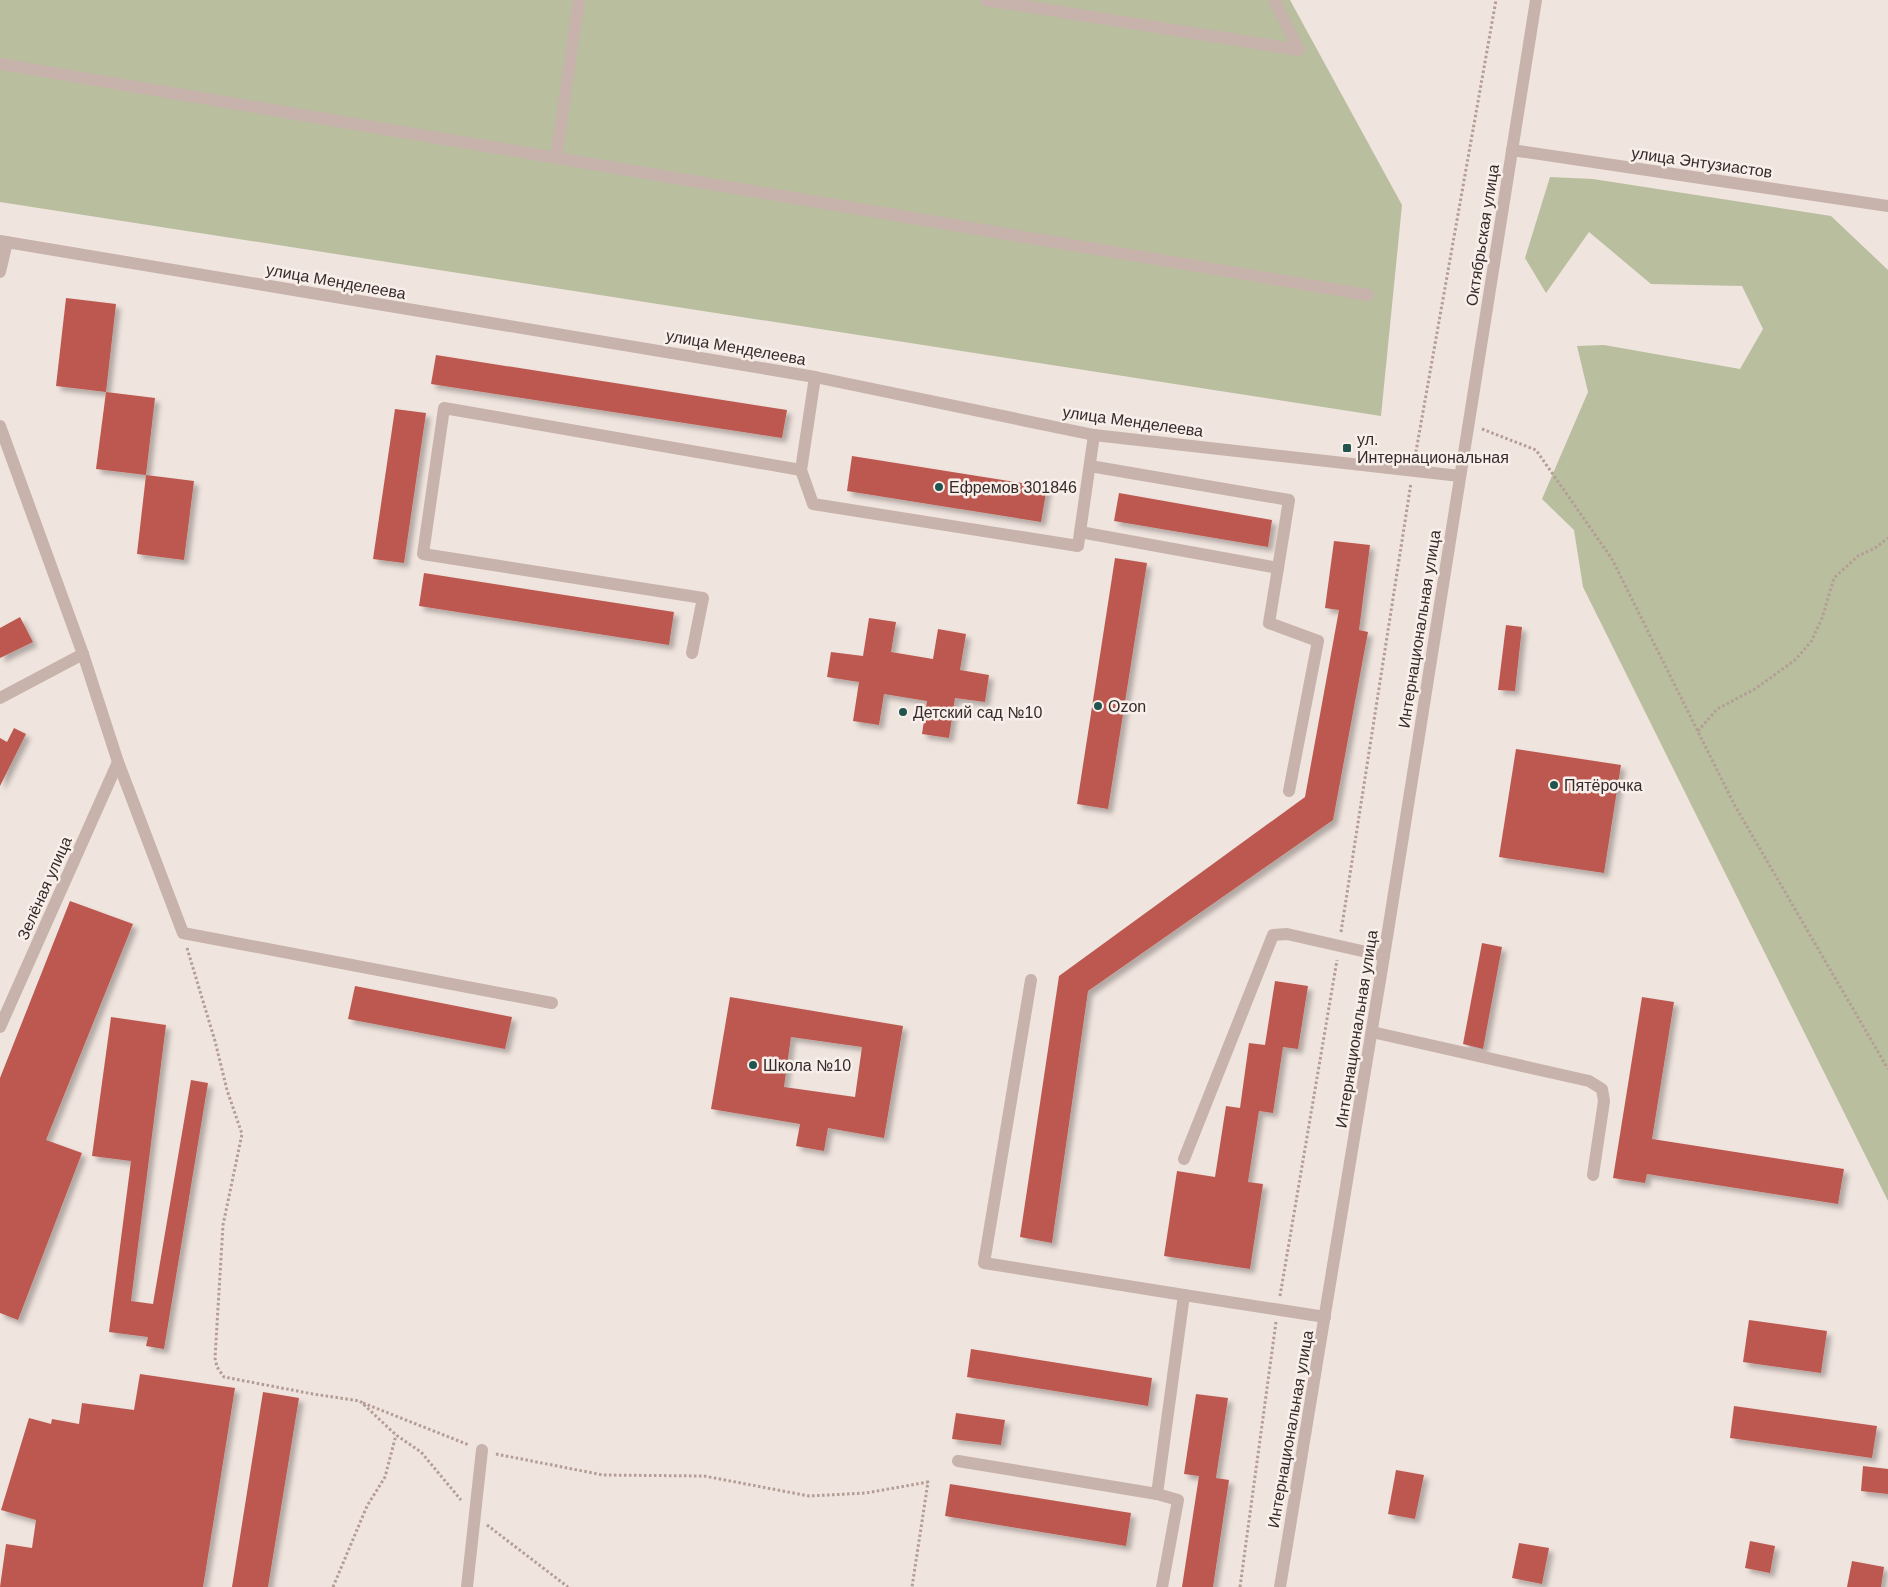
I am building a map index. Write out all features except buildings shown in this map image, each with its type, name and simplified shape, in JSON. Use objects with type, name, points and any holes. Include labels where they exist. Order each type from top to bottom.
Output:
[{"type":"street","points":[[556,158],[579,0]]},
{"type":"street","points":[[986,0],[1299,50],[1274,0]]},
{"type":"street","name":"Октябрьская улица","points":[[1460,476],[1536,0]]},
{"type":"street","points":[[0,64],[1368,295]]},
{"type":"street","name":"улица Энтузиастов","points":[[1512,150],[1888,206]]},
{"type":"street","points":[[0,272],[3,241]]},
{"type":"street","name":"улица Менделеева","points":[[3,241],[815,377],[1094,435],[1460,476]]},
{"type":"street","points":[[815,377],[801,470],[813,504],[1078,546],[1094,435]]},
{"type":"street","points":[[692,653],[703,598],[422,554],[444,408],[801,470]]},
{"type":"street","points":[[0,426],[84,654],[118,762],[183,933],[552,1003]]},
{"type":"street","points":[[1090,466],[1289,500],[1269,624],[1318,641],[1289,790]]},
{"type":"street","name":"Интернациональная улица","points":[[1280,1587],[1326,1317],[1460,476]]},
{"type":"street","points":[[1080,532],[1278,568]]},
{"type":"street","points":[[0,698],[84,654]]},
{"type":"street","name":"Зелёная улица","points":[[0,1027],[118,762]]},
{"type":"street","points":[[1184,1159],[1273,935],[1287,934],[1384,956]]},
{"type":"street","points":[[1030,980],[984,1263],[1326,1317]]},
{"type":"street","points":[[1372,1032],[1589,1081],[1602,1089],[1604,1101],[1593,1175]]},
{"type":"street","points":[[1157,1494],[1184,1294]]},
{"type":"street","points":[[467,1587],[482,1450]]},
{"type":"street","points":[[958,1461],[1157,1494],[1178,1500],[1162,1587]]},
{"type":"path","points":[[1240,1587],[1278,1310],[1339,946],[1413,470],[1496,0]]},
{"type":"path","points":[[1469,425],[1536,450],[1612,559],[1735,806],[1888,1069]]},
{"type":"path","points":[[1698,731],[1717,710],[1755,689],[1795,660],[1810,642],[1822,618],[1834,578],[1858,556],[1888,538]]},
{"type":"path","points":[[183,933],[215,1041],[227,1090],[242,1134],[223,1225],[216,1367],[224,1377],[360,1401],[482,1450],[603,1475],[704,1476],[809,1496],[866,1493],[928,1482],[912,1587]]},
{"type":"path","points":[[360,1401],[396,1435],[421,1452],[475,1516],[568,1587]]},
{"type":"path","points":[[333,1587],[368,1506],[384,1476],[396,1435]]},
{"type":"green space","points":[[0,0],[1290,0],[1402,205],[1381,416],[0,202]]},
{"type":"green space","points":[[1550,177],[1593,179],[1831,216],[1888,270],[1888,1201],[1583,587],[1574,530],[1542,499],[1588,392],[1577,346],[1604,345],[1740,369],[1763,329],[1742,286],[1651,284],[1589,232],[1546,293],[1525,258]]},
{"type":"place","name":"ул. Интернациональная","points":[[1347,448]]},
{"type":"place","name":"Ефремов 301846","points":[[939,487]]},
{"type":"place","name":"Ozon","points":[[1098,706]]},
{"type":"place","name":"Детский сад №10","points":[[903,712]]},
{"type":"place","name":"Пятёрочка","points":[[1554,785]]},
{"type":"place","name":"Школа №10","points":[[753,1065]]}]
